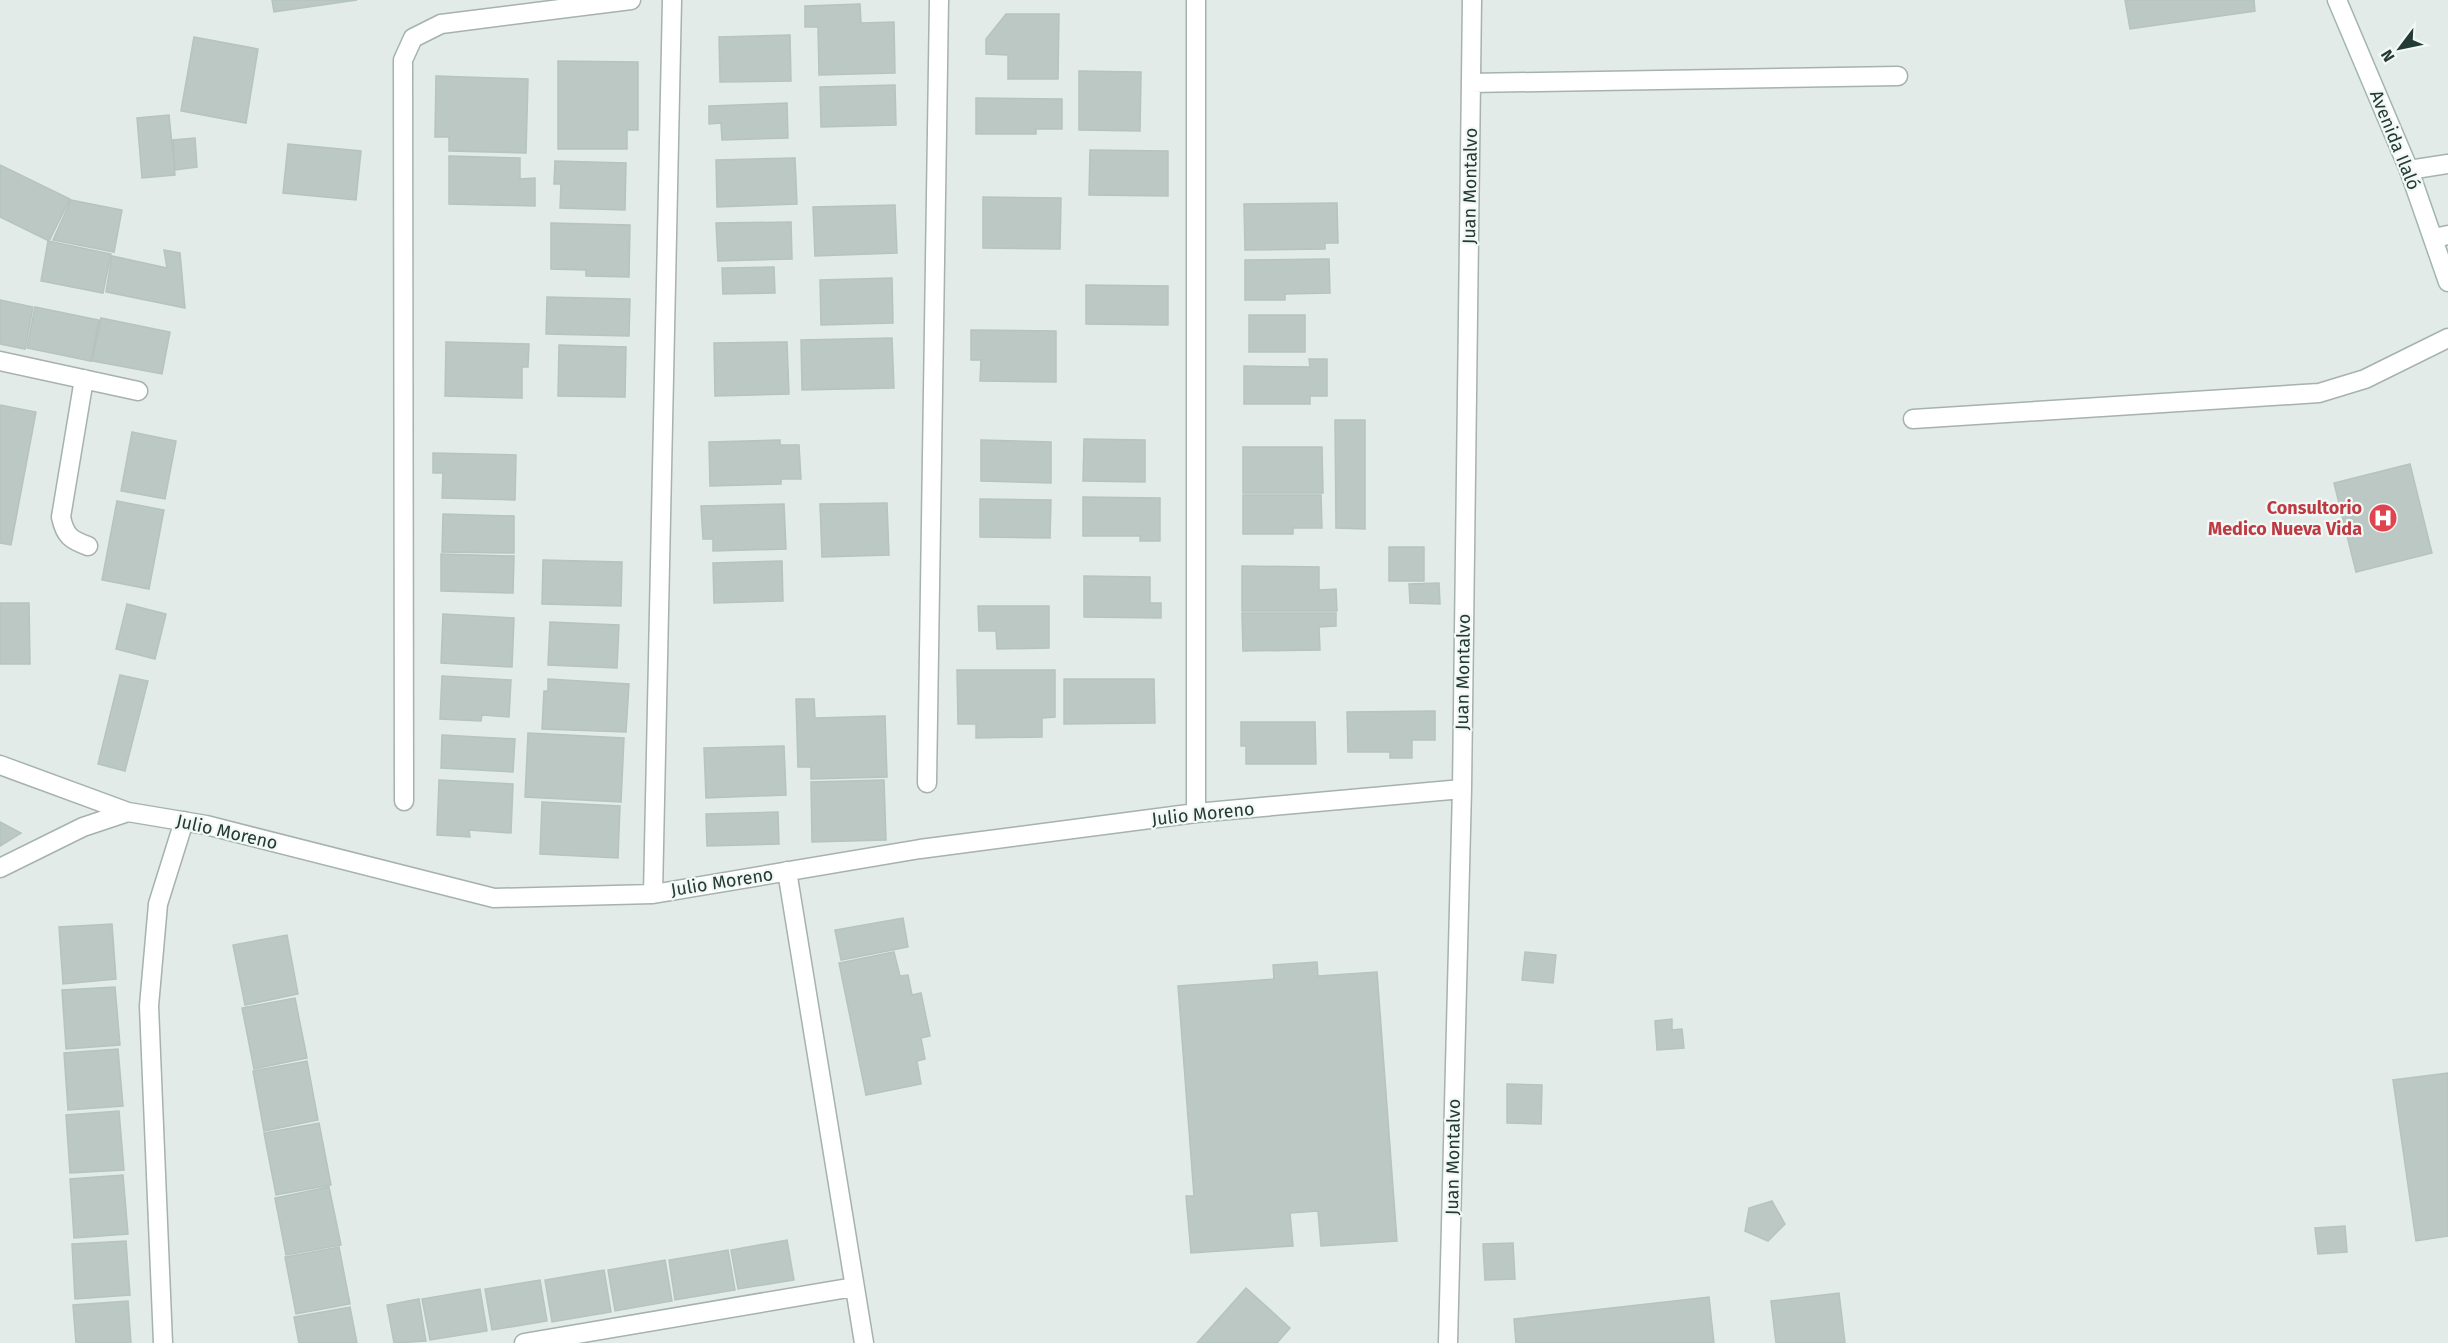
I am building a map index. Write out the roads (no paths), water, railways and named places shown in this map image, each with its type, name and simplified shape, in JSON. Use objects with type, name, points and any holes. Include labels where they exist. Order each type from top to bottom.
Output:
[{"type":"street","points":[[404,801],[403,60],[413,38],[441,24],[631,0]]},
{"type":"street","points":[[652,894],[672,0]]},
{"type":"street","points":[[927,783],[939,0]]},
{"type":"street","points":[[1196,0],[1196,813]]},
{"type":"street","name":"Juan Montalvo","points":[[1448,1343],[1462,789],[1472,0]]},
{"type":"street","name":"Avenida Ilaló","points":[[2337,0],[2409,170],[2441,237],[2448,282]]},
{"type":"street","points":[[1471,83],[1898,76]]},
{"type":"street","points":[[2409,170],[2448,164]]},
{"type":"street","points":[[1913,419],[2319,393],[2365,379],[2448,338]]},
{"type":"street","points":[[0,361],[138,391]]},
{"type":"street","points":[[84,379],[61,517],[63,530],[70,540],[88,546]]},
{"type":"street","points":[[0,765],[128,812]]},
{"type":"street","name":"Julio Moreno","points":[[0,868],[83,827],[128,812],[218,827],[494,898],[652,894],[920,849],[1196,813],[1462,789]]},
{"type":"street","points":[[163,1343],[149,1006],[158,904],[184,821]]},
{"type":"street","points":[[788,871],[864,1343]]},
{"type":"street","points":[[524,1343],[854,1287]]},
{"type":"place","name":"Consultorio Medico Nueva Vida","points":[[2383,518]]}]
